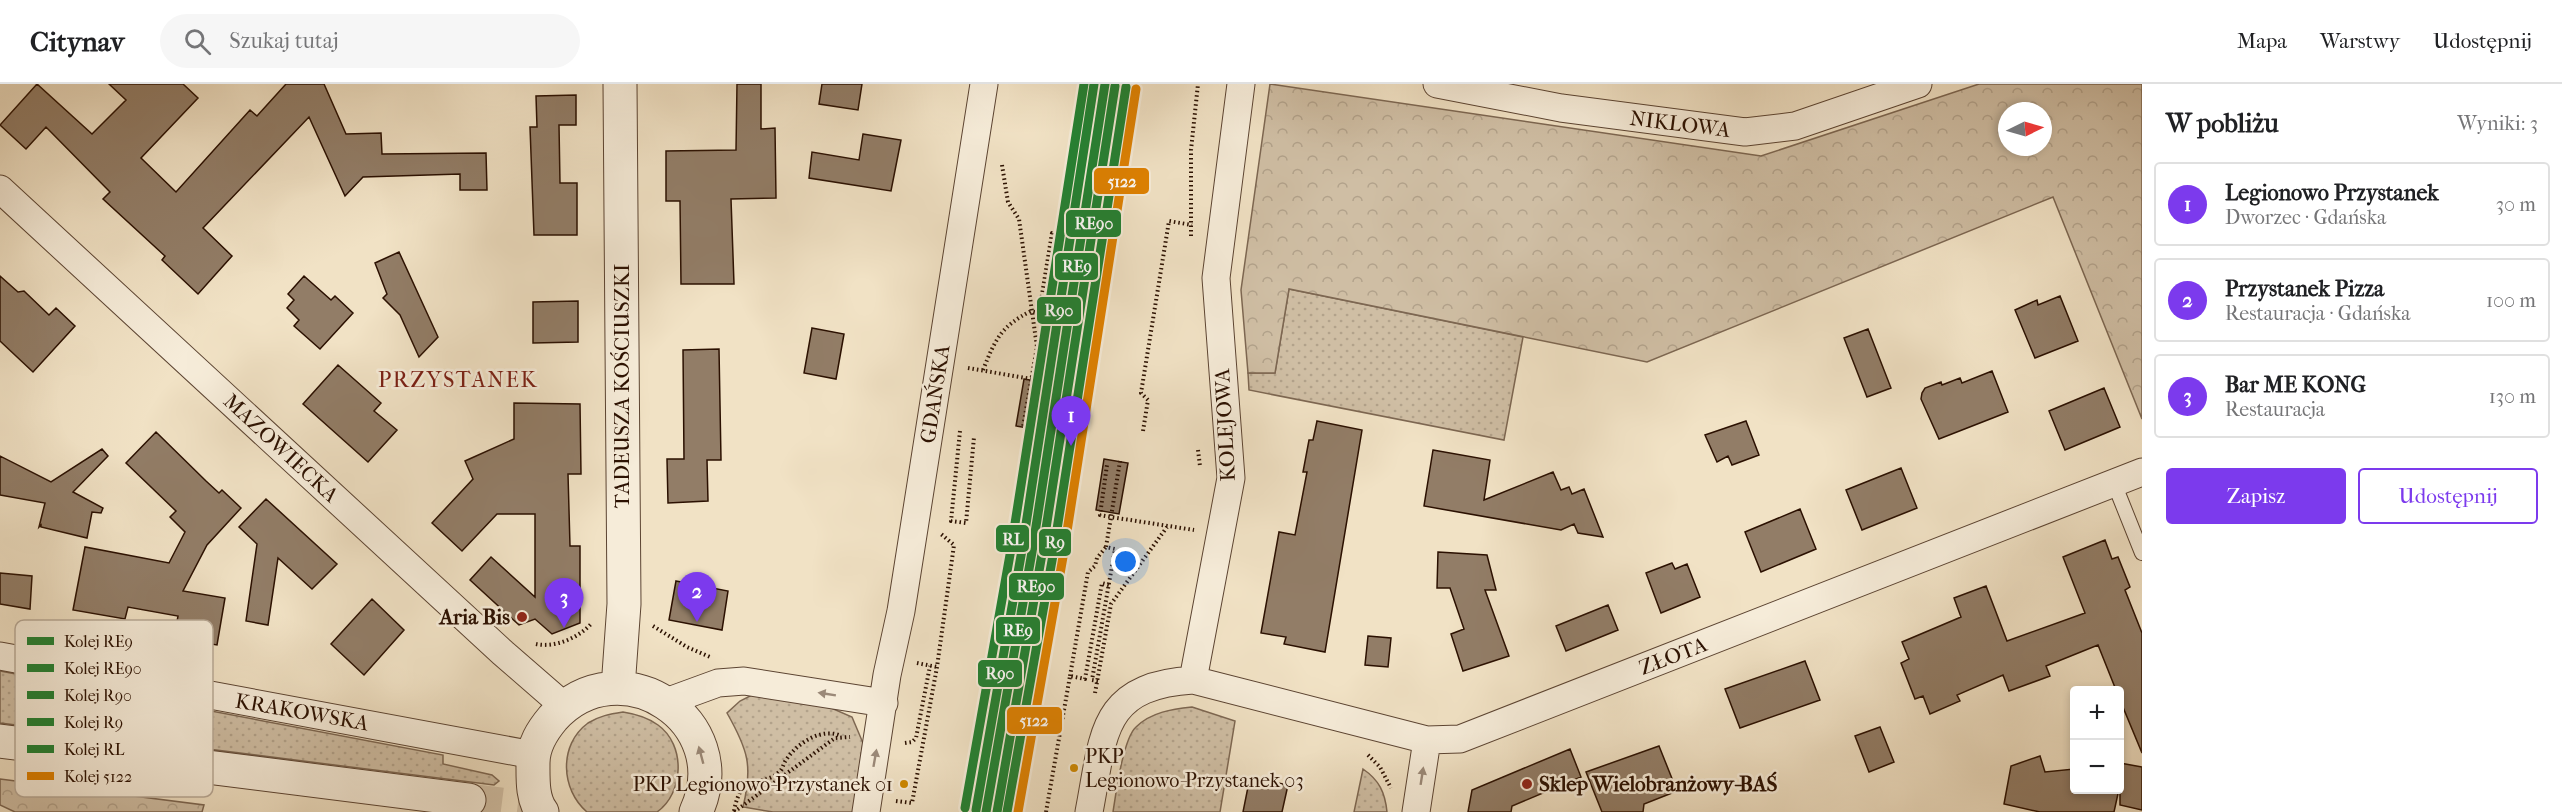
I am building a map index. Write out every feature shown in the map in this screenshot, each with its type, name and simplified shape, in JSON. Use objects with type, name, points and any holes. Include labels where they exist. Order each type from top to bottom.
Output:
[{"type":"street","name":"TADEUSZA KOŚCIUSZKI","points":[[618,688],[624,604],[620,84]]},
{"type":"street","name":"GDAŃSKA","points":[[866,812],[970,121],[984,84]]},
{"type":"street","name":"KOLEJOWA","points":[[1193,680],[1231,478],[1216,278],[1241,84]]},
{"type":"street","name":"NIKLOWA","points":[[1437,84],[1561,108],[1667,124],[1745,132],[1795,126],[1918,84]]},
{"type":"street","name":"MAZOWIECKA","points":[[0,189],[494,645],[564,706]]},
{"type":"street","name":"ZŁOTA","points":[[1193,680],[1427,740],[1460,739],[2142,472]]},
{"type":"street","name":"KRAKOWSKA","points":[[0,656],[15,659]]},
{"type":"street","points":[[1089,812],[1105,729],[1119,707],[1142,690],[1168,682],[1193,680]]},
{"type":"street","points":[[666,702],[718,683],[744,681],[884,703]]},
{"type":"street","points":[[542,812],[537,805],[533,755],[544,728],[564,706],[594,691],[618,688],[645,692],[666,702],[692,729],[704,764],[704,786],[696,812]]},
{"type":"street","name":"KRAKOWSKA","points":[[213,696],[533,755]]},
{"type":"street","points":[[1416,812],[1427,740]]},
{"type":"street","points":[[0,741],[15,743]]},
{"type":"street","points":[[213,768],[469,800]]},
{"type":"lane","points":[[2114,483],[2142,553]]},
{"type":"path","points":[[1037,347],[1045,348],[1048,326],[1054,322],[1090,84]]},
{"type":"path","points":[[1001,160],[1008,202],[1019,219],[1037,347],[1023,428]]},
{"type":"path","points":[[1143,431],[1148,400],[1141,393],[1170,221],[1191,225]]},
{"type":"path","points":[[1036,424],[1043,381],[986,371],[994,343],[1004,328],[1031,311],[1039,313],[1052,233],[1067,236]]},
{"type":"path","points":[[966,377],[968,368]]},
{"type":"path","points":[[962,420],[951,521],[966,523],[974,437]]},
{"type":"path","points":[[1046,812],[1088,572],[1095,566],[1096,558],[1106,547],[1120,461]]},
{"type":"path","points":[[1107,465],[1100,515],[1197,530]]},
{"type":"path","points":[[1106,547],[1115,549],[1092,680],[1098,681],[1111,604],[1167,527]]},
{"type":"path","points":[[892,812],[894,801],[912,803],[937,667],[954,545],[939,532]]},
{"type":"path","points":[[1070,676],[1085,679],[1102,583],[1108,585]]},
{"type":"path","points":[[526,642],[541,645],[563,642],[586,630],[596,620]]},
{"type":"path","points":[[648,622],[687,647],[720,662]]},
{"type":"path","points":[[909,662],[937,667]]},
{"type":"path","points":[[898,743],[912,742],[916,738],[930,666]]},
{"type":"path","points":[[734,812],[736,799],[746,786],[781,771],[796,749],[820,734],[832,731],[844,737]]},
{"type":"path","points":[[734,812],[835,738],[856,738]]},
{"type":"path","points":[[1366,752],[1380,767]]},
{"type":"green space","points":[[1270,84],[1761,156],[1979,84],[2142,84],[2142,419],[2053,197],[1647,362],[1289,289],[1275,373],[1248,373],[1241,290]]},
{"type":"green space","points":[[1289,289],[1523,337],[1504,440],[1249,390],[1248,373],[1275,373]]},
{"type":"green space","points":[[0,671],[15,674],[15,725],[0,723]]},
{"type":"green space","points":[[752,695],[822,704],[852,717],[863,743],[853,812],[773,812],[743,807],[748,780],[747,758],[727,713],[740,701]]},
{"type":"green space","points":[[1192,707],[1235,721],[1220,812],[1113,812],[1118,780],[1131,733],[1142,722],[1155,715]]},
{"type":"green space","points":[[213,711],[443,755],[443,764],[492,775],[499,781],[494,785],[213,750]]},
{"type":"green space","points":[[623,712],[650,720],[667,734],[677,756],[677,781],[666,804],[657,812],[587,812],[578,803],[568,780],[566,768],[572,743],[578,732],[588,723]]},
{"type":"green space","points":[[1363,769],[1380,787],[1385,798],[1387,812],[1354,812]]},
{"type":"green space","points":[[0,779],[15,781],[15,797],[141,797],[204,805],[202,812],[15,812],[0,805]]},
{"type":"building","points":[[37,84],[92,134],[126,100],[109,84],[183,84],[198,98],[141,158],[176,192],[250,110],[257,116],[286,84],[324,84],[346,134],[381,133],[382,154],[486,153],[487,190],[460,190],[460,174],[363,177],[345,196],[309,117],[203,228],[232,256],[198,294],[162,260],[165,256],[103,199],[110,192],[46,127],[26,149],[0,125]]},
{"type":"building","points":[[737,84],[761,84],[761,129],[775,128],[776,198],[731,199],[734,284],[681,284],[680,201],[666,201],[666,151],[736,150]]},
{"type":"building","points":[[822,84],[862,84],[858,110],[819,104]]},
{"type":"building","points":[[576,95],[576,125],[559,125],[560,183],[577,183],[577,235],[534,235],[530,127],[537,127],[536,96]]},
{"type":"building","points":[[863,134],[901,140],[891,191],[809,178],[812,152],[859,160]]},
{"type":"building","points":[[399,252],[438,337],[419,357],[400,315],[383,298],[387,294],[375,263]]},
{"type":"building","points":[[0,276],[18,292],[24,291],[49,315],[56,308],[75,326],[33,372],[0,341]]},
{"type":"building","points":[[304,276],[331,300],[335,296],[353,313],[320,349],[294,326],[299,320],[287,308],[294,300],[288,294]]},
{"type":"building","points":[[2060,296],[2078,341],[2035,358],[2015,310],[2037,300],[2038,305]]},
{"type":"building","points":[[578,301],[578,342],[533,343],[533,302]]},
{"type":"building","points":[[812,328],[844,334],[836,379],[804,373]]},
{"type":"building","points":[[1868,329],[1891,388],[1867,397],[1844,338]]},
{"type":"building","points":[[719,349],[721,460],[707,460],[708,501],[668,503],[667,459],[684,459],[683,350]]},
{"type":"building","points":[[338,365],[381,403],[374,411],[397,430],[368,462],[303,404]]},
{"type":"building","points":[[1992,371],[2008,412],[1939,439],[1921,399],[1925,388],[1960,378],[1962,383]]},
{"type":"building","points":[[1024,379],[1047,383],[1039,430],[1016,426]]},
{"type":"building","points":[[2104,388],[2120,427],[2065,450],[2049,411]]},
{"type":"building","points":[[514,403],[580,404],[581,474],[568,474],[570,546],[580,546],[580,623],[552,634],[535,619],[519,625],[470,580],[491,557],[535,597],[535,514],[497,514],[462,551],[432,523],[473,479],[465,461],[514,439]]},
{"type":"building","points":[[1317,421],[1362,430],[1325,652],[1284,644],[1286,637],[1261,633],[1279,532],[1295,535],[1307,472],[1303,472],[1309,440],[1313,440]]},
{"type":"building","points":[[1746,421],[1759,455],[1732,465],[1728,456],[1717,462],[1705,435]]},
{"type":"building","points":[[156,432],[219,493],[222,490],[241,508],[207,545],[183,591],[225,598],[217,645],[213,644],[213,620],[177,620],[178,616],[128,607],[125,619],[73,610],[85,547],[169,563],[185,532],[170,517],[176,511],[126,463]]},
{"type":"building","points":[[102,449],[108,456],[73,492],[103,508],[101,513],[92,512],[87,538],[41,527],[41,525],[39,527],[45,503],[0,495],[0,456],[51,482]]},
{"type":"building","points":[[1433,450],[1490,460],[1484,500],[1553,472],[1561,490],[1569,487],[1572,494],[1584,489],[1603,537],[1578,533],[1574,524],[1561,530],[1424,506]]},
{"type":"building","points":[[1104,459],[1128,463],[1119,514],[1096,510]]},
{"type":"building","points":[[1901,468],[1917,508],[1862,530],[1846,490]]},
{"type":"building","points":[[266,499],[337,564],[312,589],[278,558],[268,625],[246,621],[257,544],[239,527]]},
{"type":"building","points":[[1800,509],[1816,549],[1761,572],[1745,532]]},
{"type":"building","points":[[2105,540],[2112,559],[2118,557],[2130,587],[2125,590],[2142,633],[2142,753],[2124,710],[2124,686],[2114,686],[2098,645],[2046,666],[2050,676],[2009,691],[2003,675],[1957,695],[1960,701],[1930,714],[1923,696],[1915,699],[1901,663],[1909,659],[1902,642],[1961,617],[1954,598],[1986,586],[2007,641],[2085,613],[2063,557]]},
{"type":"building","points":[[1438,552],[1487,555],[1496,590],[1485,590],[1509,656],[1463,671],[1451,634],[1464,629],[1450,588],[1437,588]]},
{"type":"building","points":[[1672,563],[1675,569],[1687,564],[1700,597],[1661,613],[1646,573]]},
{"type":"building","points":[[0,573],[32,576],[30,609],[0,604]]},
{"type":"building","points":[[676,581],[728,591],[722,630],[669,620]]},
{"type":"building","points":[[372,599],[404,630],[364,675],[331,644]]},
{"type":"building","points":[[1608,605],[1618,630],[1566,651],[1556,626]]},
{"type":"building","points":[[1368,636],[1391,638],[1388,667],[1365,665]]},
{"type":"building","points":[[1805,661],[1820,700],[1740,728],[1725,689]]},
{"type":"building","points":[[1880,727],[1894,762],[1869,772],[1855,736]]},
{"type":"building","points":[[1659,746],[1677,791],[1644,804],[1643,812],[1602,812],[1586,772]]},
{"type":"building","name":"Sklep Wielobranżowy-BAŚ","points":[[1570,749],[1581,777],[1512,806],[1511,812],[1468,812],[1472,790]]},
{"type":"building","points":[[2040,756],[2045,772],[2070,769],[2070,794],[2118,794],[2114,812],[2040,812],[2004,804],[2011,766]]},
{"type":"building","points":[[2124,764],[2142,767],[2142,810],[2120,805],[2120,794],[2124,794]]},
{"type":"building","points":[[1250,777],[1288,785],[1282,812],[1243,812]]},
{"type":"tunnel","points":[[469,800],[564,812]]},
{"type":"rail line","name":"RL","points":[[965,808],[1011,549],[1084,84]]},
{"type":"rail line","name":"R90","points":[[976,810],[1022,550],[1094,84]]},
{"type":"rail line","name":"RE9","points":[[986,812],[1032,552],[1105,84]]},
{"type":"rail line","name":"RE90","points":[[997,812],[1042,554],[1115,86]]},
{"type":"rail line","name":"R9","points":[[1007,812],[1053,555],[1126,87]]},
{"type":"rail line","name":"5122","points":[[1018,812],[1063,557],[1136,89]]},
{"type":"place","name":"Legionowo Przystanek","points":[[1071,446]]},
{"type":"place","name":"Aria Bis","points":[[522,617]]},
{"type":"place","name":"Przystanek Pizza","points":[[697,622]]},
{"type":"place","name":"Bar ME KONG","points":[[564,628]]},
{"type":"place","name":"PKP Legionowo-Przystanek 03","points":[[1074,768]]},
{"type":"place","name":"PKP Legionowo-Przystanek 01","points":[[904,784]]},
{"type":"place","name":"Sklep Wielobranżowy-BAŚ","points":[[1527,784]]},
{"type":"district","name":"PRZYSTANEK","points":[[458,379]]}]
